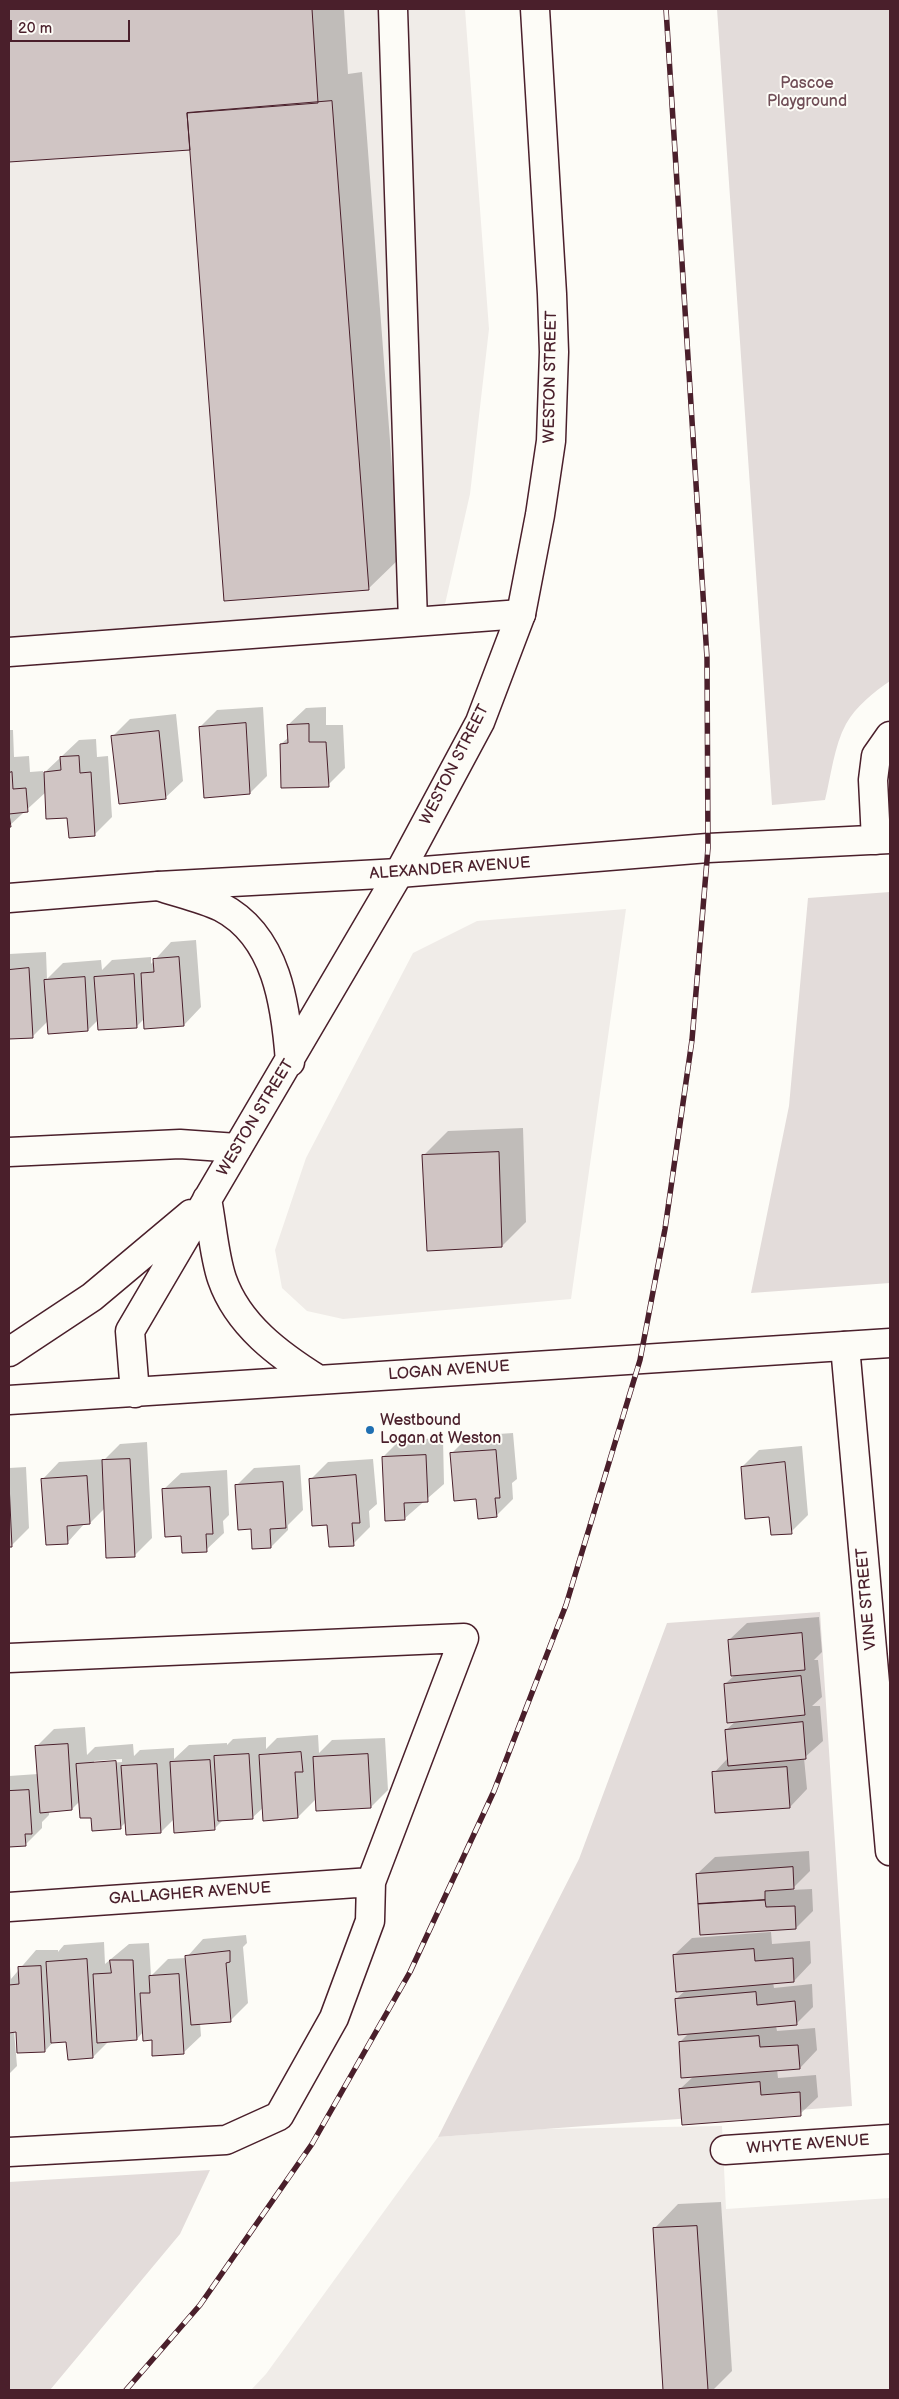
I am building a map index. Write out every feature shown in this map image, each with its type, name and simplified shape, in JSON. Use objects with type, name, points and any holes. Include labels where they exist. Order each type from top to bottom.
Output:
[{"type":"main road","points":[[393,9],[413,622]]},
{"type":"main road","name":"WESTON STREET","points":[[135,1393],[130,1331],[237,1148],[290,1062],[399,873],[480,722],[521,614],[540,515],[551,441],[554,352],[535,9]]},
{"type":"main road","points":[[9,652],[521,614]]},
{"type":"main road","points":[[883,840],[873,780],[876,756],[890,736]]},
{"type":"main road","name":"ALEXANDER AVENUE","points":[[9,898],[158,886],[399,873],[708,848],[883,840]]},
{"type":"main road","points":[[158,886],[221,907],[238,918],[257,939],[280,983],[288,1032],[290,1062]]},
{"type":"main road","points":[[9,1152],[180,1144],[237,1148]]},
{"type":"main road","points":[[9,1352],[92,1297],[207,1200],[222,1279],[234,1302],[265,1342],[285,1359],[319,1380]]},
{"type":"main road","name":"LOGAN AVENUE","points":[[9,1400],[890,1343]]},
{"type":"main road","name":"VINE STREET","points":[[845,1346],[879,1600],[890,1850]]},
{"type":"main road","points":[[9,1658],[464,1638],[371,1882],[370,1921],[334,2018],[279,2116],[226,2140],[9,2152]]},
{"type":"main road","name":"GALLAGHER AVENUE","points":[[9,1907],[371,1882]]},
{"type":"main road","name":"WHYTE AVENUE","points":[[725,2150],[890,2139]]},
{"type":"shaded area","points":[[9,9],[465,9],[489,329],[470,494],[443,613],[9,641]]},
{"type":"shaded area","points":[[626,909],[571,1299],[343,1319],[307,1311],[282,1288],[275,1250],[306,1158],[413,953],[477,921]]},
{"type":"shaded area","points":[[722,2126],[726,2209],[890,2198],[890,2390],[251,2390],[266,2374],[438,2137],[542,2129]]},
{"type":"green space","name":"Pascoe Playground","points":[[717,9],[890,9],[890,681],[860,705],[846,724],[836,751],[825,800],[772,805]]},
{"type":"green space","points":[[890,892],[890,1283],[751,1293],[789,1106],[808,898]]},
{"type":"green space","points":[[820,1612],[852,2106],[438,2137],[579,1859],[667,1623]]},
{"type":"green space","points":[[210,2170],[180,2234],[50,2390],[9,2390],[9,2182]]},
{"type":"building","points":[[9,9],[312,9],[318,103],[187,113],[190,150],[9,162]]},
{"type":"building","points":[[332,101],[369,590],[224,601],[187,113]]},
{"type":"building","points":[[246,723],[250,794],[204,798],[199,727]]},
{"type":"building","points":[[309,724],[309,742],[326,742],[329,787],[281,788],[280,744],[288,743],[287,725]]},
{"type":"building","points":[[159,731],[166,799],[119,804],[111,736]]},
{"type":"building","points":[[79,756],[80,773],[91,772],[95,836],[69,838],[67,818],[46,819],[44,772],[61,770],[60,757]]},
{"type":"building","points":[[12,772],[13,789],[26,788],[28,812],[9,814],[9,773]]},
{"type":"building","points":[[179,957],[184,1026],[144,1029],[141,973],[154,972],[153,959]]},
{"type":"building","points":[[29,968],[33,1038],[9,1039],[9,970]]},
{"type":"building","points":[[134,974],[137,1028],[98,1030],[94,977]]},
{"type":"building","points":[[85,977],[88,1031],[48,1034],[44,980]]},
{"type":"building","points":[[499,1152],[502,1247],[427,1251],[422,1155]]},
{"type":"building","points":[[496,1450],[500,1498],[495,1498],[497,1517],[478,1519],[476,1499],[454,1501],[450,1453]]},
{"type":"building","points":[[426,1455],[428,1502],[404,1503],[405,1520],[385,1521],[382,1457]]},
{"type":"building","points":[[130,1459],[135,1557],[106,1558],[102,1460]]},
{"type":"building","points":[[785,1462],[792,1534],[771,1535],[769,1517],[745,1519],[741,1467]]},
{"type":"building","points":[[356,1475],[360,1523],[352,1523],[354,1546],[329,1547],[327,1525],[312,1526],[309,1479]]},
{"type":"building","points":[[87,1476],[90,1524],[67,1526],[68,1544],[46,1545],[41,1479]]},
{"type":"building","points":[[283,1482],[286,1528],[270,1529],[271,1548],[252,1549],[251,1529],[238,1530],[235,1485]]},
{"type":"building","points":[[9,1483],[12,1547],[9,1547]]},
{"type":"building","points":[[210,1487],[213,1534],[206,1534],[207,1552],[182,1553],[181,1536],[165,1537],[162,1489]]},
{"type":"building","points":[[802,1633],[805,1670],[731,1676],[728,1640]]},
{"type":"building","points":[[801,1676],[805,1715],[727,1723],[724,1684]]},
{"type":"building","points":[[803,1722],[806,1759],[728,1766],[725,1730]]},
{"type":"building","points":[[68,1744],[72,1810],[40,1813],[35,1746]]},
{"type":"building","points":[[301,1752],[303,1772],[295,1772],[298,1818],[263,1821],[259,1755]]},
{"type":"building","points":[[249,1754],[253,1819],[218,1821],[214,1756]]},
{"type":"building","points":[[368,1754],[371,1808],[316,1811],[313,1757]]},
{"type":"building","points":[[210,1760],[215,1830],[174,1833],[170,1762]]},
{"type":"building","points":[[116,1761],[121,1829],[92,1831],[91,1818],[80,1818],[76,1764]]},
{"type":"building","points":[[157,1764],[161,1833],[126,1835],[121,1766]]},
{"type":"building","points":[[787,1767],[790,1808],[715,1813],[712,1772]]},
{"type":"building","points":[[29,1790],[32,1834],[25,1834],[26,1846],[9,1847],[9,1791]]},
{"type":"building","points":[[793,1867],[794,1889],[765,1891],[765,1900],[698,1904],[696,1874]]},
{"type":"building","points":[[765,1900],[766,1907],[795,1906],[796,1929],[700,1935],[698,1904]]},
{"type":"building","points":[[754,1949],[755,1961],[793,1958],[794,1982],[676,1992],[673,1955]]},
{"type":"building","points":[[230,1951],[230,1962],[226,1963],[231,2022],[191,2025],[185,1956]]},
{"type":"building","points":[[87,1959],[93,2058],[68,2060],[66,2042],[51,2043],[46,1962]]},
{"type":"building","points":[[110,1960],[133,1960],[137,2040],[97,2043],[93,1974],[111,1973]]},
{"type":"building","points":[[41,1966],[45,2052],[17,2053],[16,2032],[9,2033],[9,1985],[19,1984],[18,1967]]},
{"type":"building","points":[[179,1974],[184,2054],[152,2056],[152,2040],[143,2041],[140,1993],[150,1993],[149,1976]]},
{"type":"building","points":[[756,1992],[757,2005],[795,2001],[797,2025],[678,2035],[675,1999]]},
{"type":"building","points":[[759,2036],[760,2047],[798,2045],[800,2069],[681,2078],[679,2042]]},
{"type":"building","points":[[760,2082],[761,2095],[800,2092],[801,2116],[682,2125],[679,2089]]},
{"type":"building","points":[[697,2226],[708,2390],[663,2390],[653,2228]]},
{"type":"railway","points":[[126,2390],[200,2305],[312,2144],[410,1972],[494,1791],[566,1605],[640,1360],[665,1229],[692,1040],[708,848],[707,658],[666,9]]},
{"type":"place","name":"Westbound Logan at Weston","points":[[370,1430]]}]
